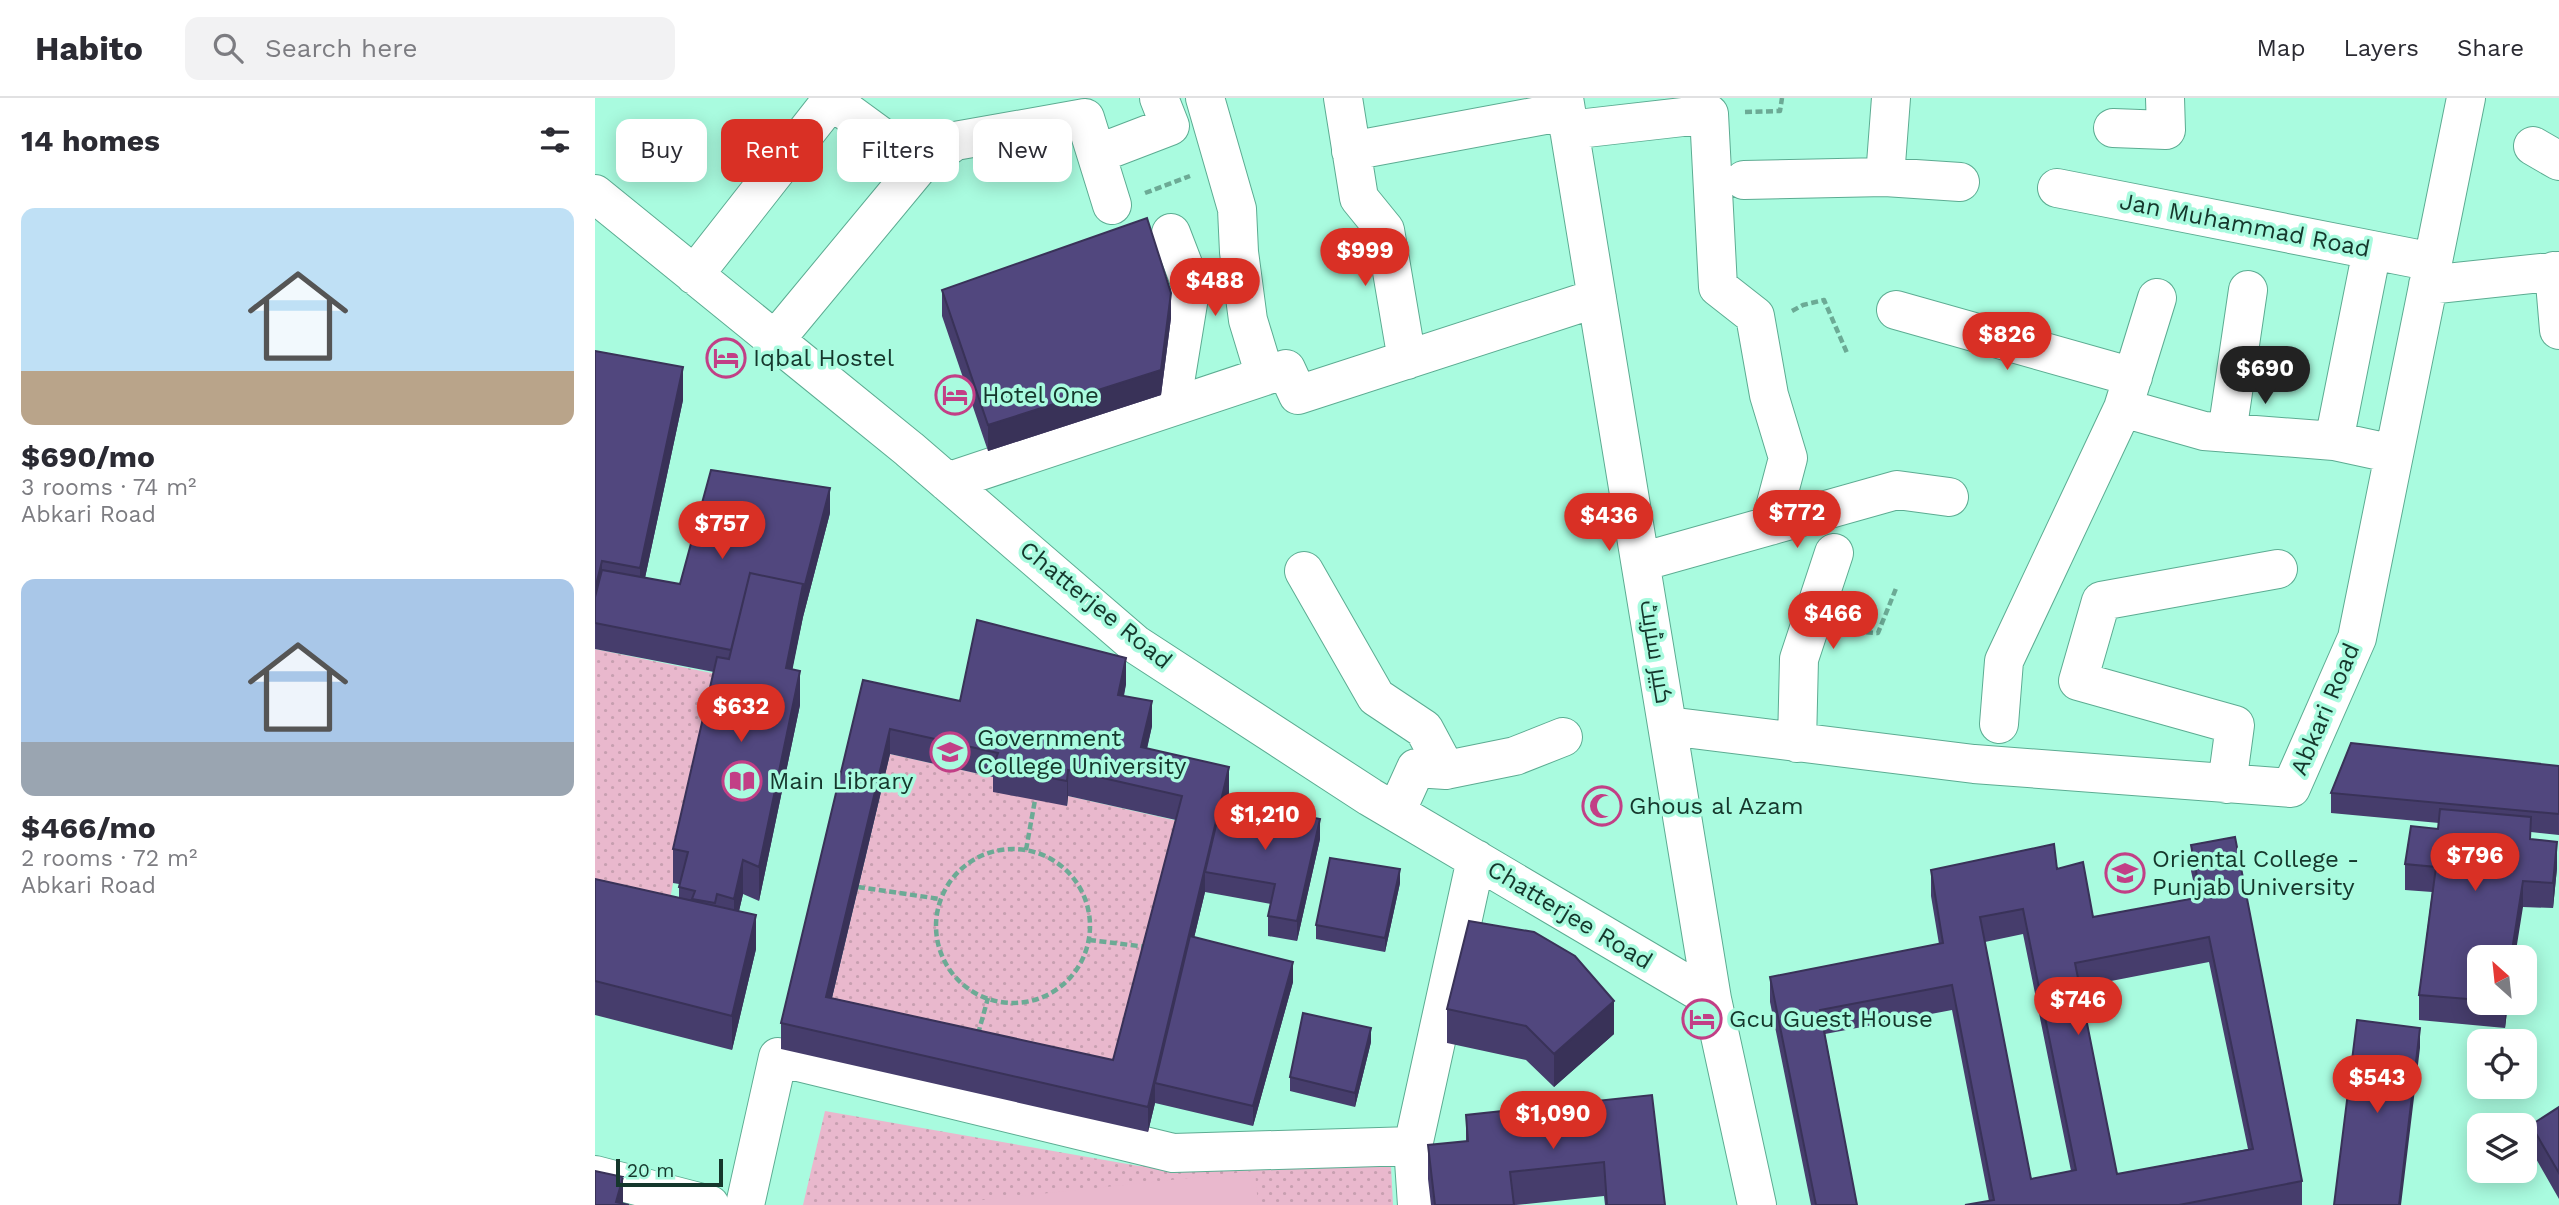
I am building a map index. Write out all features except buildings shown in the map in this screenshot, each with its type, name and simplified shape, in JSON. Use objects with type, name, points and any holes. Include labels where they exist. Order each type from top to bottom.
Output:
[{"type":"street","points":[[1097,154],[1170,127],[1159,98]]},
{"type":"street","points":[[1205,98],[1237,209],[1239,252],[1248,320],[1265,376]]},
{"type":"street","points":[[1343,98],[1359,198],[1385,230],[1407,360]]},
{"type":"street","points":[[1885,177],[1891,98]]},
{"type":"street","points":[[2113,128],[2166,131],[2165,98]]},
{"type":"street","name":"Abkari Road","points":[[1668,726],[1974,764],[2291,788],[2357,638],[2466,98]]},
{"type":"street","points":[[694,275],[832,99],[859,119]]},
{"type":"street","points":[[1351,150],[1566,113],[1709,114],[1717,287],[1755,316],[1769,395],[1788,458],[1770,526]]},
{"type":"street","name":"کبیر سٹریٹ","points":[[1566,113],[1712,999],[1757,1205]]},
{"type":"street","points":[[959,140],[1086,118],[1112,205]]},
{"type":"street","points":[[1744,180],[1885,177],[1960,182]]},
{"type":"street","points":[[775,340],[905,182]]},
{"type":"street","name":"Jan Muhammad Road","points":[[2057,188],[2372,250],[2431,274],[2557,271]]},
{"type":"street","name":"Chatterjee Road","points":[[595,194],[947,482],[1135,644],[1396,812],[1712,999]]},
{"type":"street","points":[[1171,233],[1191,285],[1171,407]]},
{"type":"street","points":[[2334,441],[2372,250]]},
{"type":"street","points":[[2557,271],[2559,330]]},
{"type":"street","points":[[2227,433],[2248,290]]},
{"type":"street","points":[[947,482],[1286,369],[1298,395],[1597,298]]},
{"type":"street","points":[[1999,724],[2004,661],[2128,393],[2157,298]]},
{"type":"street","points":[[1896,310],[2128,393],[2204,431],[2334,441],[2394,454]]},
{"type":"street","points":[[1641,562],[1897,490],[1949,496]]},
{"type":"street","points":[[1797,743],[1799,659],[1834,553]]},
{"type":"street","points":[[2227,784],[2235,724],[2078,681],[2101,601],[2278,569]]},
{"type":"street","points":[[1304,571],[1376,697],[1424,729],[1446,770]]},
{"type":"street","points":[[1396,812],[1416,768],[1446,770],[1515,756],[1563,737]]},
{"type":"street","points":[[1417,1205],[1413,1146],[1476,859]]},
{"type":"street","points":[[745,1205],[778,1057],[1173,1153],[1413,1146]]},
{"type":"street","points":[[595,1174],[710,1205]]},
{"type":"path","points":[[1709,114],[1780,111],[1781,98]]},
{"type":"path","points":[[1112,205],[1224,163]]},
{"type":"path","points":[[1758,331],[1803,305],[1824,300],[1847,353]]},
{"type":"path","points":[[1810,628],[1878,633],[1897,586]]},
{"type":"path","points":[[1027,850],[1035,800]]},
{"type":"path","points":[[999,850],[1027,850],[1049,858],[1069,873],[1083,893],[1089,916],[1089,940],[1081,963],[1065,982],[1045,996],[1022,1003],[997,1002],[973,992],[953,975],[939,951],[935,925],[940,899],[954,876],[974,859],[999,850]]},
{"type":"path","points":[[858,887],[940,899]]},
{"type":"path","points":[[1089,940],[1149,948]]},
{"type":"path","points":[[975,1043],[988,998]]},
{"type":"shaded area","points":[[595,649],[721,675],[665,928],[595,913]]},
{"type":"shaded area","points":[[890,754],[998,778],[1067,806],[1068,796],[1182,822],[1113,1085],[826,1023]]},
{"type":"shaded area","points":[[825,1111],[1139,1166],[1391,1166],[1393,1205],[803,1205]]},
{"type":"shaded area","points":[[1255,1171],[1258,1205],[955,1205],[955,1203]]},
{"type":"place","name":"Iqbal Hostel","points":[[726,358]]},
{"type":"place","name":"Hotel One","points":[[955,395]]},
{"type":"place","name":"Government College University","points":[[950,752]]},
{"type":"place","name":"Main Library","points":[[742,781]]},
{"type":"place","name":"Ghous al Azam","points":[[1602,806]]},
{"type":"place","name":"Oriental College - Punjab University","points":[[2125,873]]},
{"type":"place","name":"Gcu Guest House","points":[[1702,1019]]}]
